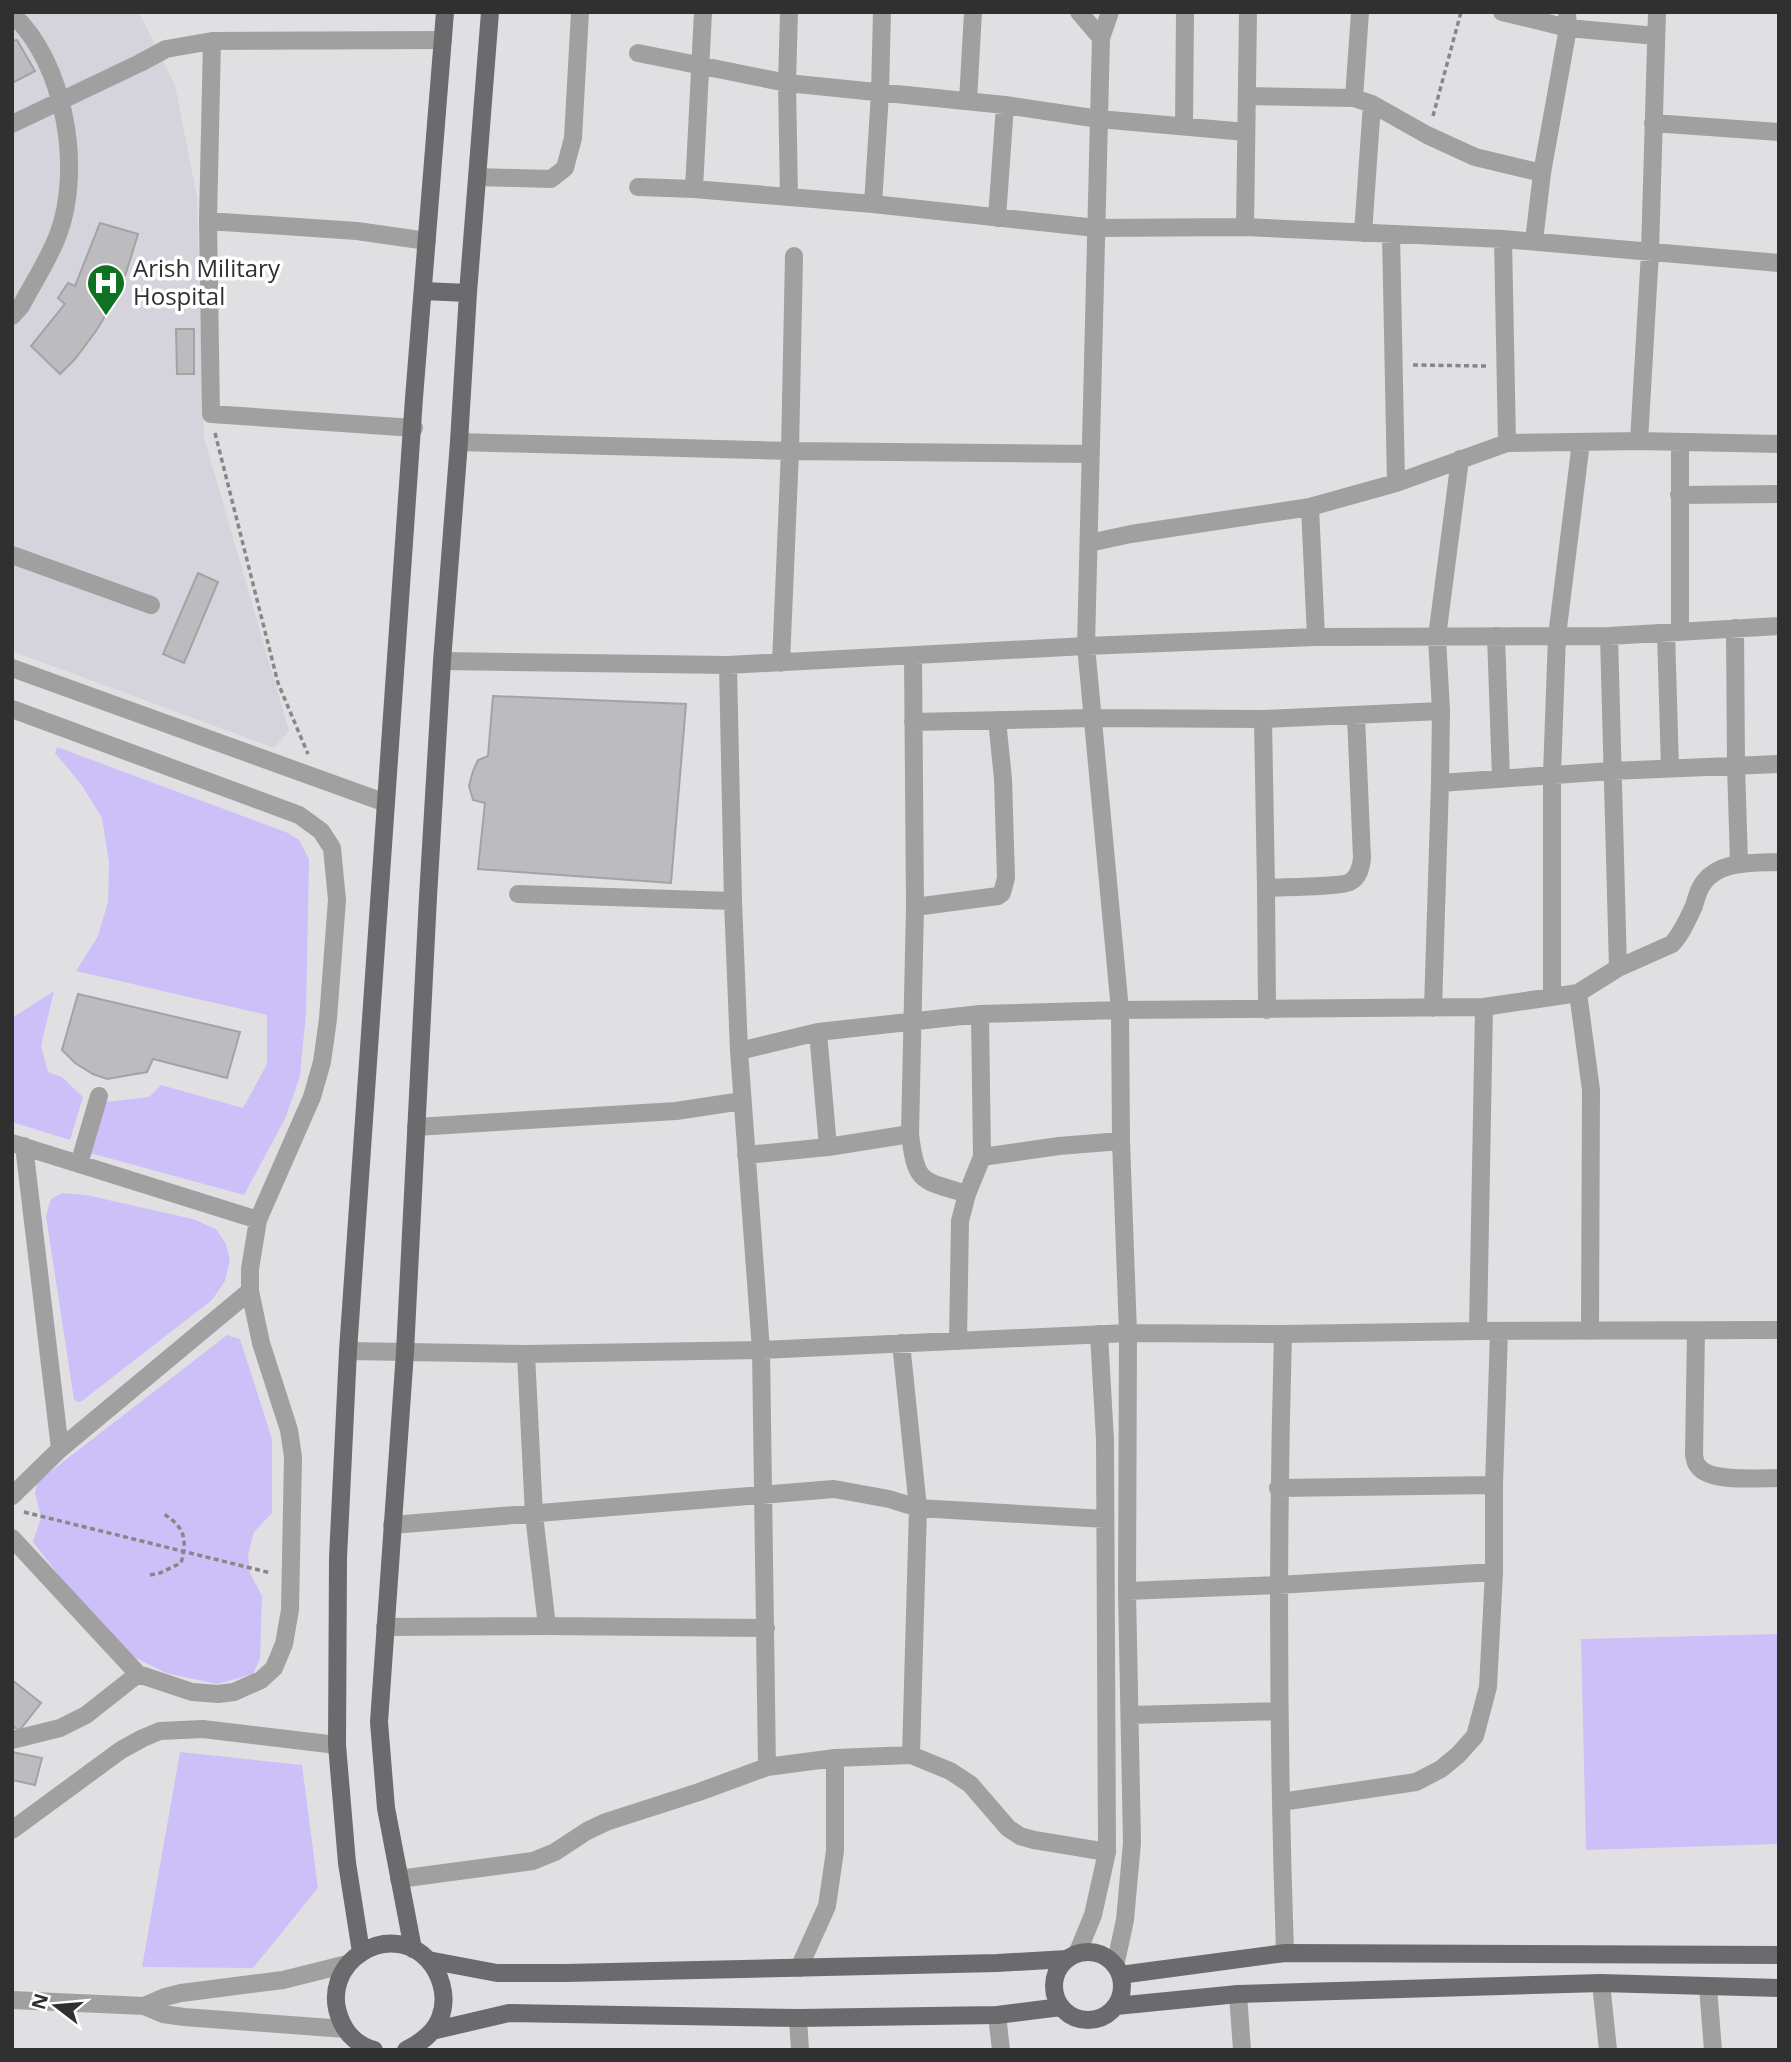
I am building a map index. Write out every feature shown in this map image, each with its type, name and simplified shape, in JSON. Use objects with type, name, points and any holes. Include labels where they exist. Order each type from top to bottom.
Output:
[{"type":"main road","points":[[361,1952],[346,1863],[337,1745],[338,1558],[348,1351],[445,12]]},
{"type":"main road","points":[[414,1949],[386,1808],[380,1723],[405,1352],[442,661],[490,12]]},
{"type":"main road","points":[[423,291],[468,293]]},
{"type":"main road","points":[[374,2050],[353,2040],[338,2015],[335,1999],[338,1980],[347,1964],[361,1952],[378,1945],[396,1944],[414,1949],[438,1972],[443,1987],[440,2018],[420,2044]]},
{"type":"main road","points":[[428,1960],[498,1973],[579,1973],[799,1968],[1072,1957],[1087,1952],[1107,1959],[1118,1970],[1122,1986],[1120,1996],[1109,2014],[1088,2020],[1078,2019],[1061,2007],[1054,1987],[1056,1977],[1060,1967],[1072,1957]]},
{"type":"main road","points":[[1118,1970],[1285,1953],[1779,1955]]},
{"type":"main road","points":[[1116,2006],[1238,1994],[1601,1983],[1779,1988]]},
{"type":"main road","points":[[420,2044],[509,2012],[798,2018],[996,2015],[1061,2007]]},
{"type":"street","points":[[477,177],[551,179],[565,168],[573,138],[580,12]]},
{"type":"street","points":[[694,189],[704,12]]},
{"type":"street","points":[[789,12],[789,197]]},
{"type":"street","points":[[873,204],[882,12]]},
{"type":"street","points":[[968,101],[973,12]]},
{"type":"street","points":[[1079,12],[1101,38]]},
{"type":"street","points":[[1110,12],[1101,38],[1086,646],[1120,1010],[1121,1141],[1128,1333],[1127,1591],[1132,1843],[1118,1970]]},
{"type":"street","points":[[1184,125],[1185,12]]},
{"type":"street","points":[[1245,227],[1248,12]]},
{"type":"street","points":[[1354,98],[1360,12]]},
{"type":"street","points":[[1502,12],[1567,20],[1656,36]]},
{"type":"street","points":[[1639,441],[1650,252],[1657,12]]},
{"type":"street","points":[[12,14],[39,47],[61,99],[67,131],[69,167],[59,234],[21,306],[12,316]]},
{"type":"street","points":[[1534,241],[1542,173],[1567,20]]},
{"type":"street","points":[[12,124],[166,49],[212,41],[443,40]]},
{"type":"street","points":[[212,41],[208,221],[211,414],[414,428]]},
{"type":"street","points":[[638,53],[787,83],[1005,105],[1099,119],[1246,132]]},
{"type":"street","points":[[1247,96],[1354,98],[1372,104],[1427,135],[1475,156],[1542,173]]},
{"type":"street","points":[[1363,233],[1372,104]]},
{"type":"street","points":[[996,218],[1005,105]]},
{"type":"street","points":[[1653,123],[1779,132]]},
{"type":"street","points":[[638,187],[873,204],[1096,228],[1245,227],[1503,239],[1779,263]]},
{"type":"street","points":[[208,221],[357,231],[427,241]]},
{"type":"street","points":[[1391,234],[1396,483]]},
{"type":"street","points":[[1503,239],[1507,443]]},
{"type":"street","points":[[781,663],[790,451],[794,256]]},
{"type":"street","points":[[1089,543],[1131,534],[1310,507],[1396,483],[1507,443],[1639,441],[1779,444]]},
{"type":"street","points":[[459,442],[790,451],[1091,454]]},
{"type":"street","points":[[1552,997],[1552,775],[1557,636],[1581,442]]},
{"type":"street","points":[[1671,768],[1680,442]]},
{"type":"street","points":[[1433,1008],[1441,711],[1437,637],[1460,459]]},
{"type":"street","points":[[1679,495],[1779,494]]},
{"type":"street","points":[[1310,507],[1316,637]]},
{"type":"street","points":[[12,555],[151,605]]},
{"type":"street","points":[[442,661],[728,665],[1316,637],[1609,636],[1779,626]]},
{"type":"street","points":[[1735,628],[1739,863]]},
{"type":"street","points":[[1496,636],[1502,778]]},
{"type":"street","points":[[1609,636],[1618,968]]},
{"type":"street","points":[[913,656],[915,907],[910,1134],[916,1171],[935,1184],[967,1194]]},
{"type":"street","points":[[728,665],[739,1051],[761,1350],[767,1767]]},
{"type":"street","points":[[12,668],[386,803]]},
{"type":"street","points":[[12,709],[299,815],[321,831],[332,848],[337,900],[322,1062],[312,1097],[258,1220],[250,1269],[250,1291],[261,1343],[289,1430],[293,1457],[290,1610],[284,1644],[274,1668],[261,1680],[234,1692],[218,1694],[192,1692],[138,1674],[12,1538]]},
{"type":"street","points":[[914,722],[1092,718],[1263,719],[1441,711]]},
{"type":"street","points":[[1266,888],[1347,884],[1358,874],[1362,858],[1356,716]]},
{"type":"street","points":[[1263,719],[1267,1010]]},
{"type":"street","points":[[915,907],[998,896],[1002,893],[1006,878],[998,720]]},
{"type":"street","points":[[1440,783],[1611,771],[1779,764]]},
{"type":"street","points":[[739,1051],[818,1032],[980,1014],[1484,1007],[1578,993],[1618,968],[1672,944],[1679,937],[1702,885],[1710,876],[1739,863],[1779,862]]},
{"type":"street","points":[[518,894],[733,901]]},
{"type":"street","points":[[1578,993],[1591,1090],[1590,1331]]},
{"type":"street","points":[[1478,1331],[1484,1007]]},
{"type":"street","points":[[958,1341],[960,1221],[967,1194],[982,1157],[980,1014]]},
{"type":"street","points":[[818,1032],[828,1147]]},
{"type":"street","points":[[79,1164],[99,1096]]},
{"type":"street","points":[[416,1127],[676,1111],[742,1101]]},
{"type":"street","points":[[746,1155],[828,1147],[910,1134]]},
{"type":"street","points":[[982,1157],[1059,1146],[1121,1141]]},
{"type":"street","points":[[60,1449],[18,1145],[258,1220]]},
{"type":"street","points":[[12,1496],[60,1449],[250,1291]]},
{"type":"street","points":[[348,1351],[526,1354],[761,1350],[1128,1333],[1779,1330]]},
{"type":"street","points":[[1280,1802],[1416,1782],[1441,1769],[1475,1736],[1489,1686],[1499,1331]]},
{"type":"street","points":[[1696,1331],[1694,1455],[1698,1466],[1706,1473],[1718,1476],[1779,1478]]},
{"type":"street","points":[[1072,1957],[1093,1914],[1107,1852],[1105,1440],[1099,1334]]},
{"type":"street","points":[[1283,1334],[1278,1488],[1278,1711],[1285,1953]]},
{"type":"street","points":[[901,1343],[918,1508],[911,1755]]},
{"type":"street","points":[[526,1354],[534,1515],[547,1626]]},
{"type":"street","points":[[1278,1488],[1494,1485]]},
{"type":"street","points":[[392,1525],[834,1489],[889,1499],[918,1508],[1105,1519]]},
{"type":"street","points":[[1127,1591],[1494,1572]]},
{"type":"street","points":[[385,1628],[766,1628]]},
{"type":"street","points":[[12,1740],[36,1736],[69,1724],[86,1715],[138,1674]]},
{"type":"street","points":[[1130,1715],[1278,1711]]},
{"type":"street","points":[[12,1830],[121,1750],[160,1731],[203,1729],[337,1745]]},
{"type":"street","points":[[399,1880],[533,1861],[555,1852],[587,1830],[606,1822],[767,1767],[835,1758],[911,1755],[950,1771],[970,1784],[1008,1828],[1020,1836],[1107,1852]]},
{"type":"street","points":[[799,1968],[827,1906],[835,1851],[835,1758]]},
{"type":"street","points":[[144,2006],[181,1993],[283,1980],[347,1964]]},
{"type":"street","points":[[1601,1983],[1608,2050]]},
{"type":"street","points":[[1708,1987],[1713,2050]]},
{"type":"street","points":[[1238,1994],[1241,2050]]},
{"type":"street","points":[[12,2000],[144,2006],[163,2014],[353,2040]]},
{"type":"street","points":[[996,2015],[1001,2050]]},
{"type":"street","points":[[798,2018],[800,2050]]},
{"type":"path","points":[[1427,135],[1461,12]]},
{"type":"path","points":[[1395,364],[1506,366]]},
{"type":"path","points":[[211,414],[278,683],[319,780]]},
{"type":"path","points":[[12,1509],[290,1578]]},
{"type":"path","points":[[150,1575],[170,1570],[181,1563],[185,1552],[186,1544],[178,1524],[162,1513]]},
{"type":"shaded area","name":"Arish Military Hospital","points":[[12,12],[139,12],[175,85],[197,197],[204,437],[289,731],[274,748],[12,651]]},
{"type":"shaded area","points":[[57,747],[288,833],[299,840],[309,859],[306,1013],[300,1076],[285,1119],[244,1195],[90,1153],[105,1102],[149,1097],[161,1085],[243,1108],[267,1064],[267,1015],[76,971],[98,936],[108,902],[109,863],[102,818],[81,784],[55,753]]},
{"type":"shaded area","points":[[54,991],[41,1046],[48,1072],[62,1077],[83,1097],[70,1140],[12,1122],[12,1018]]},
{"type":"shaded area","points":[[62,1193],[86,1195],[193,1219],[216,1229],[226,1244],[230,1260],[225,1281],[212,1300],[78,1402],[74,1400],[46,1216],[51,1199]]},
{"type":"shaded area","points":[[227,1335],[240,1339],[272,1439],[272,1513],[254,1532],[248,1554],[250,1573],[262,1596],[260,1659],[253,1674],[217,1684],[166,1673],[111,1643],[33,1542],[41,1518],[35,1493],[37,1482]]},
{"type":"shaded area","points":[[1779,1634],[1779,1844],[1586,1850],[1581,1639]]},
{"type":"shaded area","points":[[180,1752],[302,1765],[318,1888],[253,1968],[142,1967]]},
{"type":"building","points":[[17,40],[35,71],[12,83],[12,41]]},
{"type":"building","points":[[100,223],[138,234],[126,273],[107,313],[75,359],[60,374],[31,346],[65,304],[58,298],[68,283],[75,286]]},
{"type":"building","points":[[176,329],[194,329],[194,374],[177,374]]},
{"type":"building","points":[[198,573],[218,582],[184,663],[163,654]]},
{"type":"building","points":[[493,696],[686,704],[671,883],[478,869],[485,803],[473,800],[469,786],[478,760],[488,756]]},
{"type":"building","points":[[78,994],[240,1032],[227,1078],[153,1059],[147,1072],[107,1079],[93,1074],[75,1063],[62,1050]]},
{"type":"building","points":[[12,1680],[41,1703],[19,1731],[12,1725]]},
{"type":"building","points":[[12,1752],[42,1758],[35,1785],[12,1780]]},
{"type":"place","name":"Arish Military Hospital","points":[[106,317]]}]
